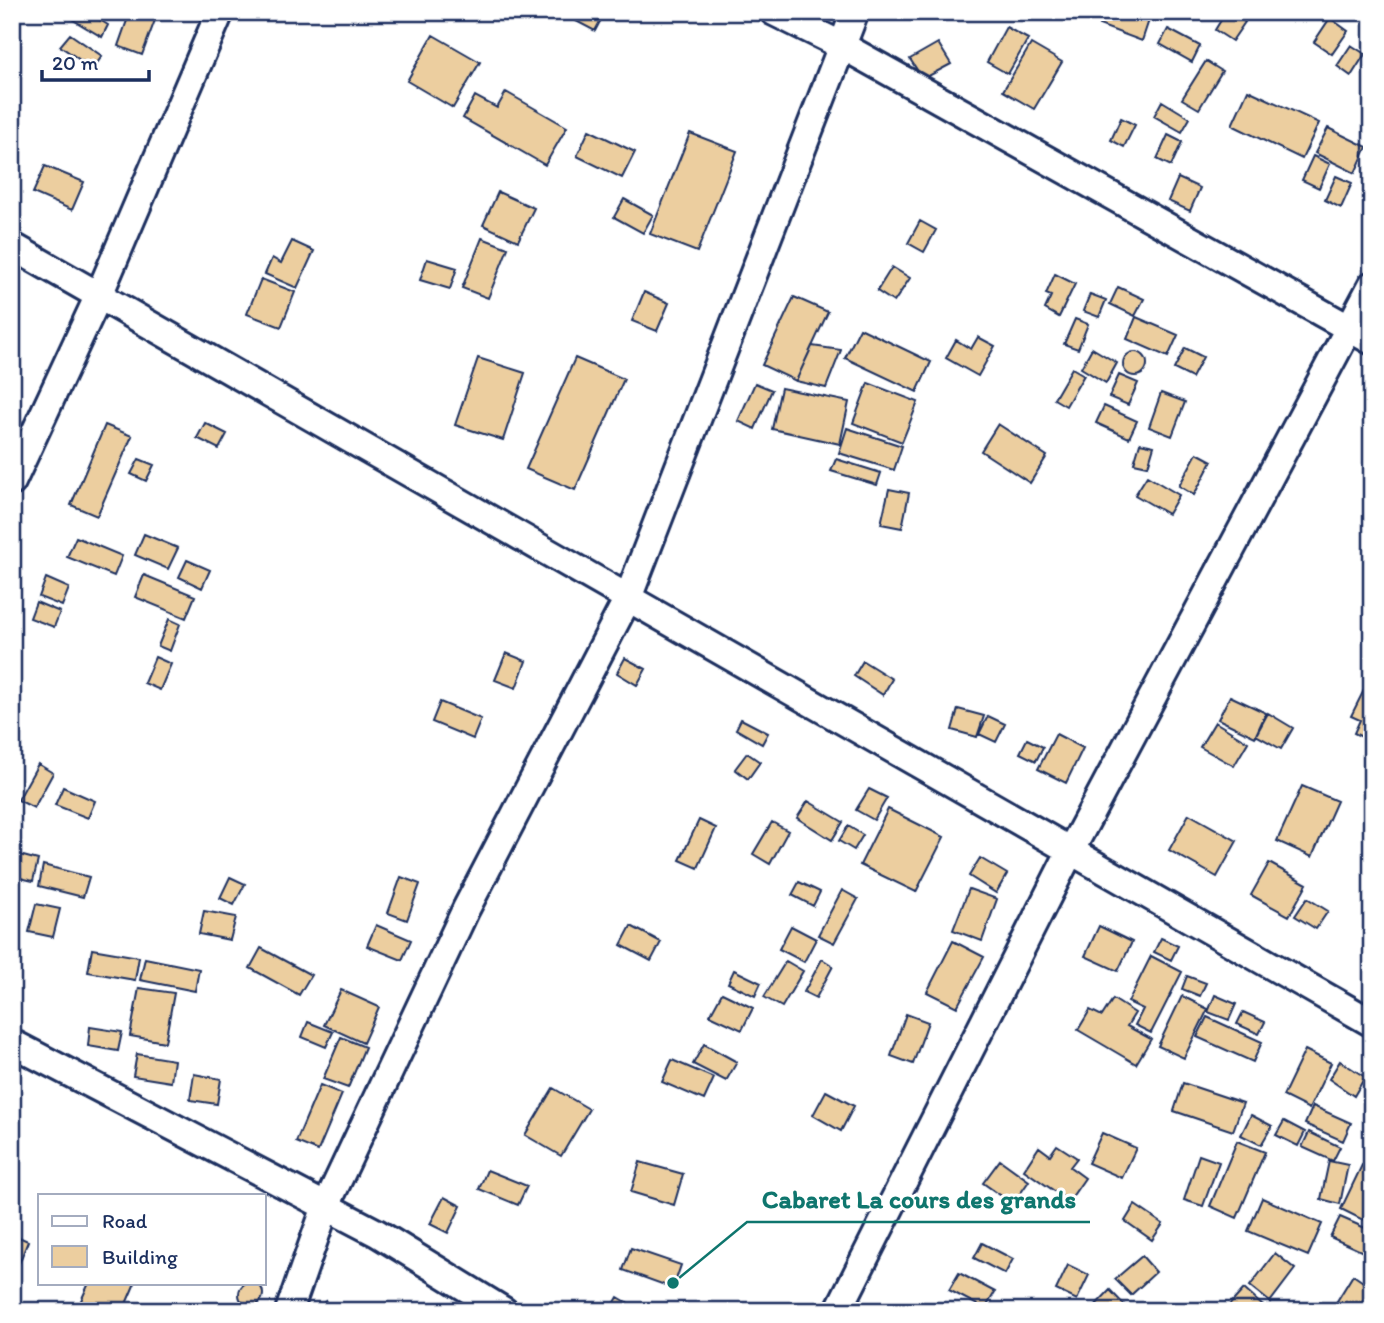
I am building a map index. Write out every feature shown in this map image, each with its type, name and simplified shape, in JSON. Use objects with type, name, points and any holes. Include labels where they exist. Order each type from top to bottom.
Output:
[{"type":"street","points":[[12,482],[99,295],[220,12]]},
{"type":"street","points":[[774,12],[841,45],[1361,335]]},
{"type":"street","points":[[289,1311],[326,1206],[466,909],[628,598],[855,12]]},
{"type":"street","points":[[12,246],[1372,1023]]},
{"type":"street","points":[[838,1311],[1071,850],[1361,335],[1372,285]]},
{"type":"street","points":[[12,1043],[377,1233],[504,1311]]},
{"type":"building","points":[[60,12],[87,12],[108,25],[102,37]]},
{"type":"building","points":[[130,12],[158,12],[142,55],[118,46]]},
{"type":"building","points":[[559,12],[605,12],[595,31]]},
{"type":"building","points":[[1103,12],[1151,14],[1142,41],[1099,25]]},
{"type":"building","points":[[1226,12],[1245,22],[1232,41],[1215,30]]},
{"type":"building","points":[[1330,18],[1348,31],[1332,54],[1314,42]]},
{"type":"building","points":[[1006,27],[1028,39],[1008,74],[987,62]]},
{"type":"building","points":[[1168,29],[1200,46],[1192,62],[1160,44]]},
{"type":"building","points":[[70,34],[102,56],[93,69],[60,46]]},
{"type":"building","points":[[433,35],[480,62],[453,108],[407,81]]},
{"type":"building","points":[[938,43],[951,64],[923,79],[910,59]]},
{"type":"building","points":[[1031,44],[1062,62],[1034,109],[1003,91]]},
{"type":"building","points":[[1351,45],[1365,54],[1351,76],[1337,66]]},
{"type":"building","points":[[1206,61],[1222,71],[1199,109],[1182,99]]},
{"type":"building","points":[[1248,90],[1319,123],[1302,159],[1232,125]]},
{"type":"building","points":[[506,92],[567,127],[545,165],[463,118],[475,96],[497,108]]},
{"type":"building","points":[[1162,101],[1190,118],[1182,132],[1154,116]]},
{"type":"building","points":[[1121,118],[1135,125],[1124,147],[1111,140]]},
{"type":"building","points":[[1328,128],[1367,147],[1355,173],[1315,153]]},
{"type":"building","points":[[589,130],[635,152],[622,178],[577,156]]},
{"type":"building","points":[[690,133],[737,151],[697,252],[650,234]]},
{"type":"building","points":[[1168,135],[1182,142],[1171,166],[1157,159]]},
{"type":"building","points":[[1313,156],[1330,164],[1319,188],[1302,180]]},
{"type":"building","points":[[45,166],[84,182],[72,210],[33,193]]},
{"type":"building","points":[[1336,176],[1352,183],[1341,208],[1325,200]]},
{"type":"building","points":[[1178,178],[1200,188],[1190,211],[1168,201]]},
{"type":"building","points":[[498,192],[534,208],[518,241],[483,225]]},
{"type":"building","points":[[624,199],[653,215],[643,233],[614,217]]},
{"type":"building","points":[[920,221],[936,230],[924,252],[908,243]]},
{"type":"building","points":[[482,238],[508,248],[488,298],[462,288]]},
{"type":"building","points":[[292,241],[314,251],[297,288],[265,274],[272,258],[281,263]]},
{"type":"building","points":[[427,259],[457,268],[450,289],[420,280]]},
{"type":"building","points":[[892,267],[910,278],[894,302],[877,291]]},
{"type":"building","points":[[1055,274],[1075,284],[1059,317],[1045,309],[1051,296],[1046,294]]},
{"type":"building","points":[[261,279],[295,292],[281,327],[247,314]]},
{"type":"building","points":[[1118,287],[1144,299],[1135,316],[1110,304]]},
{"type":"building","points":[[644,292],[669,303],[657,331],[632,321]]},
{"type":"building","points":[[1090,294],[1106,300],[1099,317],[1083,311]]},
{"type":"building","points":[[794,297],[828,312],[796,381],[762,365]]},
{"type":"building","points":[[1136,317],[1178,335],[1168,357],[1127,339]]},
{"type":"building","points":[[1075,319],[1088,324],[1078,349],[1064,344]]},
{"type":"building","points":[[860,328],[931,362],[917,392],[845,358]]},
{"type":"building","points":[[978,337],[995,346],[978,376],[946,358],[956,340],[971,349]]},
{"type":"building","points":[[812,346],[841,350],[826,388],[796,381]]},
{"type":"building","points":[[1092,348],[1117,363],[1106,383],[1081,368]]},
{"type":"building","points":[[1185,348],[1203,357],[1192,378],[1174,369]]},
{"type":"building","points":[[1135,352],[1143,356],[1147,364],[1143,372],[1135,376],[1127,372],[1123,364],[1127,356]]},
{"type":"building","points":[[478,358],[525,373],[503,440],[455,425]]},
{"type":"building","points":[[575,358],[624,379],[575,490],[526,469]]},
{"type":"building","points":[[1072,368],[1084,375],[1066,406],[1054,399]]},
{"type":"building","points":[[1119,375],[1138,383],[1128,405],[1109,397]]},
{"type":"building","points":[[755,383],[772,390],[755,429],[738,421]]},
{"type":"building","points":[[868,383],[918,402],[902,442],[853,423]]},
{"type":"building","points":[[781,388],[849,402],[840,444],[772,429]]},
{"type":"building","points":[[1161,393],[1185,402],[1172,436],[1149,427]]},
{"type":"building","points":[[1104,406],[1137,421],[1129,438],[1096,423]]},
{"type":"building","points":[[205,423],[227,434],[219,449],[197,438]]},
{"type":"building","points":[[998,424],[1047,456],[1030,483],[981,451]]},
{"type":"building","points":[[105,425],[132,436],[97,516],[71,505]]},
{"type":"building","points":[[847,428],[902,446],[894,470],[839,453]]},
{"type":"building","points":[[1140,443],[1154,446],[1148,466],[1134,463]]},
{"type":"building","points":[[1197,453],[1212,461],[1194,495],[1179,486]]},
{"type":"building","points":[[139,459],[154,465],[146,481],[131,474]]},
{"type":"building","points":[[836,459],[881,473],[877,485],[831,471]]},
{"type":"building","points":[[1147,476],[1179,495],[1168,514],[1135,495]]},
{"type":"building","points":[[889,489],[909,493],[902,528],[881,524]]},
{"type":"building","points":[[144,534],[178,548],[168,569],[135,555]]},
{"type":"building","points":[[76,537],[122,556],[114,576],[67,557]]},
{"type":"building","points":[[187,560],[210,570],[202,588],[179,577]]},
{"type":"building","points":[[144,575],[195,596],[186,618],[135,597]]},
{"type":"building","points":[[46,578],[69,588],[62,606],[39,597]]},
{"type":"building","points":[[36,602],[60,612],[54,627],[30,618]]},
{"type":"building","points":[[169,619],[180,624],[170,651],[158,646]]},
{"type":"building","points":[[506,653],[526,661],[516,688],[495,680]]},
{"type":"building","points":[[155,657],[171,664],[160,690],[144,683]]},
{"type":"building","points":[[625,658],[646,669],[637,685],[617,673]]},
{"type":"building","points":[[863,661],[892,679],[883,695],[854,676]]},
{"type":"building","points":[[1366,686],[1372,689],[1372,742],[1354,733],[1360,720],[1351,716]]},
{"type":"building","points":[[1230,696],[1266,713],[1255,737],[1218,719]]},
{"type":"building","points":[[440,702],[481,719],[473,739],[432,722]]},
{"type":"building","points":[[958,709],[984,716],[977,737],[952,730]]},
{"type":"building","points":[[1268,713],[1293,728],[1281,749],[1256,735]]},
{"type":"building","points":[[988,716],[1005,724],[996,742],[979,734]]},
{"type":"building","points":[[741,719],[768,733],[762,744],[736,729]]},
{"type":"building","points":[[1215,722],[1248,742],[1234,766],[1200,747]]},
{"type":"building","points":[[1056,734],[1083,748],[1066,783],[1038,769]]},
{"type":"building","points":[[1027,739],[1043,747],[1036,761],[1020,753]]},
{"type":"building","points":[[747,753],[760,762],[748,779],[735,769]]},
{"type":"building","points":[[38,764],[53,773],[34,808],[18,800]]},
{"type":"building","points":[[1302,786],[1337,801],[1312,857],[1277,841]]},
{"type":"building","points":[[63,787],[95,801],[88,818],[55,805]]},
{"type":"building","points":[[869,789],[887,798],[874,820],[856,810]]},
{"type":"building","points":[[808,801],[843,822],[832,840],[797,818]]},
{"type":"building","points":[[888,809],[944,837],[916,892],[860,865]]},
{"type":"building","points":[[1189,814],[1237,841],[1217,877],[1169,850]]},
{"type":"building","points":[[699,820],[716,828],[698,868],[680,860]]},
{"type":"building","points":[[772,822],[788,831],[770,864],[753,854]]},
{"type":"building","points":[[848,826],[863,835],[854,850],[839,841]]},
{"type":"building","points":[[12,853],[38,860],[33,881],[12,876]]},
{"type":"building","points":[[980,858],[1007,874],[996,893],[969,876]]},
{"type":"building","points":[[1269,863],[1307,884],[1289,916],[1251,895]]},
{"type":"building","points":[[43,865],[89,877],[83,897],[39,886]]},
{"type":"building","points":[[230,877],[245,884],[234,905],[220,898]]},
{"type":"building","points":[[401,877],[420,884],[407,920],[388,913]]},
{"type":"building","points":[[799,882],[820,892],[813,906],[792,895]]},
{"type":"building","points":[[969,889],[997,899],[982,941],[953,930]]},
{"type":"building","points":[[842,890],[858,899],[834,943],[818,935]]},
{"type":"building","points":[[1307,898],[1328,911],[1316,929],[1295,916]]},
{"type":"building","points":[[36,904],[60,909],[53,937],[29,932]]},
{"type":"building","points":[[204,911],[236,917],[230,940],[199,934]]},
{"type":"building","points":[[376,925],[411,940],[402,960],[367,946]]},
{"type":"building","points":[[631,926],[661,942],[651,961],[621,945]]},
{"type":"building","points":[[791,926],[816,939],[804,962],[779,949]]},
{"type":"building","points":[[1099,926],[1132,942],[1118,971],[1085,956]]},
{"type":"building","points":[[1161,938],[1178,946],[1171,960],[1154,952]]},
{"type":"building","points":[[953,941],[984,957],[957,1007],[927,992]]},
{"type":"building","points":[[261,948],[311,975],[299,995],[250,968]]},
{"type":"building","points":[[92,949],[139,957],[135,980],[88,972]]},
{"type":"building","points":[[1151,956],[1182,972],[1151,1033],[1135,1025],[1143,1009],[1128,1002]]},
{"type":"building","points":[[145,958],[199,969],[195,991],[140,980]]},
{"type":"building","points":[[822,959],[833,966],[816,998],[804,992]]},
{"type":"building","points":[[786,961],[803,971],[782,1007],[764,997]]},
{"type":"building","points":[[734,970],[761,983],[755,996],[728,983]]},
{"type":"building","points":[[1187,976],[1206,983],[1200,996],[1182,989]]},
{"type":"building","points":[[139,988],[174,993],[165,1042],[130,1036]]},
{"type":"building","points":[[341,990],[379,1007],[363,1043],[324,1025]]},
{"type":"building","points":[[722,993],[753,1008],[742,1030],[710,1015]]},
{"type":"building","points":[[1215,995],[1236,1004],[1229,1020],[1208,1012]]},
{"type":"building","points":[[1182,996],[1208,1009],[1184,1058],[1158,1046]]},
{"type":"building","points":[[1113,999],[1135,1013],[1127,1026],[1151,1039],[1136,1064],[1078,1030],[1090,1010],[1102,1016]]},
{"type":"building","points":[[1243,1012],[1265,1022],[1259,1034],[1237,1024]]},
{"type":"building","points":[[906,1014],[928,1022],[913,1064],[891,1056]]},
{"type":"building","points":[[1207,1017],[1262,1042],[1253,1062],[1197,1037]]},
{"type":"building","points":[[308,1022],[333,1032],[326,1047],[302,1037]]},
{"type":"building","points":[[90,1027],[122,1032],[118,1051],[88,1046]]},
{"type":"building","points":[[341,1037],[365,1047],[348,1088],[323,1079]]},
{"type":"building","points":[[704,1044],[737,1062],[726,1081],[693,1064]]},
{"type":"building","points":[[1305,1050],[1331,1063],[1309,1109],[1283,1096]]},
{"type":"building","points":[[137,1054],[174,1060],[171,1082],[133,1076]]},
{"type":"building","points":[[672,1060],[714,1078],[704,1100],[662,1082]]},
{"type":"building","points":[[1340,1061],[1365,1077],[1354,1096],[1329,1079]]},
{"type":"building","points":[[194,1074],[221,1079],[217,1104],[190,1100]]},
{"type":"building","points":[[1183,1083],[1243,1103],[1233,1131],[1174,1111]]},
{"type":"building","points":[[320,1085],[342,1094],[318,1151],[296,1142]]},
{"type":"building","points":[[553,1088],[589,1109],[561,1156],[525,1135]]},
{"type":"building","points":[[826,1091],[854,1106],[841,1131],[813,1115]]},
{"type":"building","points":[[1313,1106],[1351,1123],[1343,1141],[1305,1124]]},
{"type":"building","points":[[1251,1115],[1272,1126],[1261,1145],[1241,1135]]},
{"type":"building","points":[[1284,1121],[1305,1132],[1298,1146],[1276,1135]]},
{"type":"building","points":[[1309,1132],[1340,1147],[1333,1161],[1302,1147]]},
{"type":"building","points":[[1102,1133],[1136,1148],[1122,1178],[1088,1163]]},
{"type":"building","points":[[1237,1141],[1265,1152],[1237,1218],[1210,1206]]},
{"type":"building","points":[[1057,1145],[1077,1158],[1070,1167],[1085,1178],[1069,1201],[1024,1170],[1039,1147],[1050,1155]]},
{"type":"building","points":[[1199,1155],[1219,1162],[1203,1206],[1184,1200]]},
{"type":"building","points":[[1000,1160],[1029,1181],[1013,1204],[983,1183]]},
{"type":"building","points":[[1329,1161],[1348,1165],[1340,1204],[1321,1199]]},
{"type":"building","points":[[640,1162],[683,1174],[674,1205],[631,1192]]},
{"type":"building","points":[[1362,1165],[1372,1169],[1372,1201],[1363,1220],[1341,1209]]},
{"type":"building","points":[[487,1170],[527,1186],[518,1205],[479,1189]]},
{"type":"building","points":[[444,1197],[461,1206],[448,1233],[430,1224]]},
{"type":"building","points":[[1262,1198],[1322,1224],[1308,1256],[1248,1231]]},
{"type":"building","points":[[1135,1205],[1163,1224],[1152,1240],[1125,1221]]},
{"type":"building","points":[[1340,1217],[1372,1231],[1372,1256],[1330,1237]]},
{"type":"building","points":[[12,1234],[28,1241],[12,1281]]},
{"type":"building","points":[[982,1243],[1013,1259],[1005,1274],[974,1258]]},
{"type":"building","points":[[631,1248],[681,1265],[673,1288],[623,1270]]},
{"type":"building","points":[[1275,1253],[1295,1269],[1270,1302],[1250,1286]]},
{"type":"building","points":[[1142,1256],[1156,1272],[1131,1295],[1115,1279]]},
{"type":"building","points":[[1068,1265],[1089,1275],[1077,1300],[1056,1290]]},
{"type":"building","points":[[959,1273],[995,1292],[985,1309],[949,1290]]},
{"type":"building","points":[[1353,1275],[1372,1288],[1357,1311],[1342,1311],[1334,1306]]},
{"type":"building","points":[[89,1284],[135,1284],[123,1311],[94,1311],[79,1305]]},
{"type":"building","points":[[258,1284],[262,1289],[260,1303],[251,1306],[242,1303],[239,1294],[242,1285]]},
{"type":"building","points":[[1244,1289],[1263,1306],[1258,1311],[1224,1311]]},
{"type":"building","points":[[1110,1290],[1130,1311],[1090,1311]]},
{"type":"building","points":[[618,1297],[642,1311],[610,1311]]},
{"type":"place","name":"Cabaret La cours des grands","points":[[673,1283]]}]
